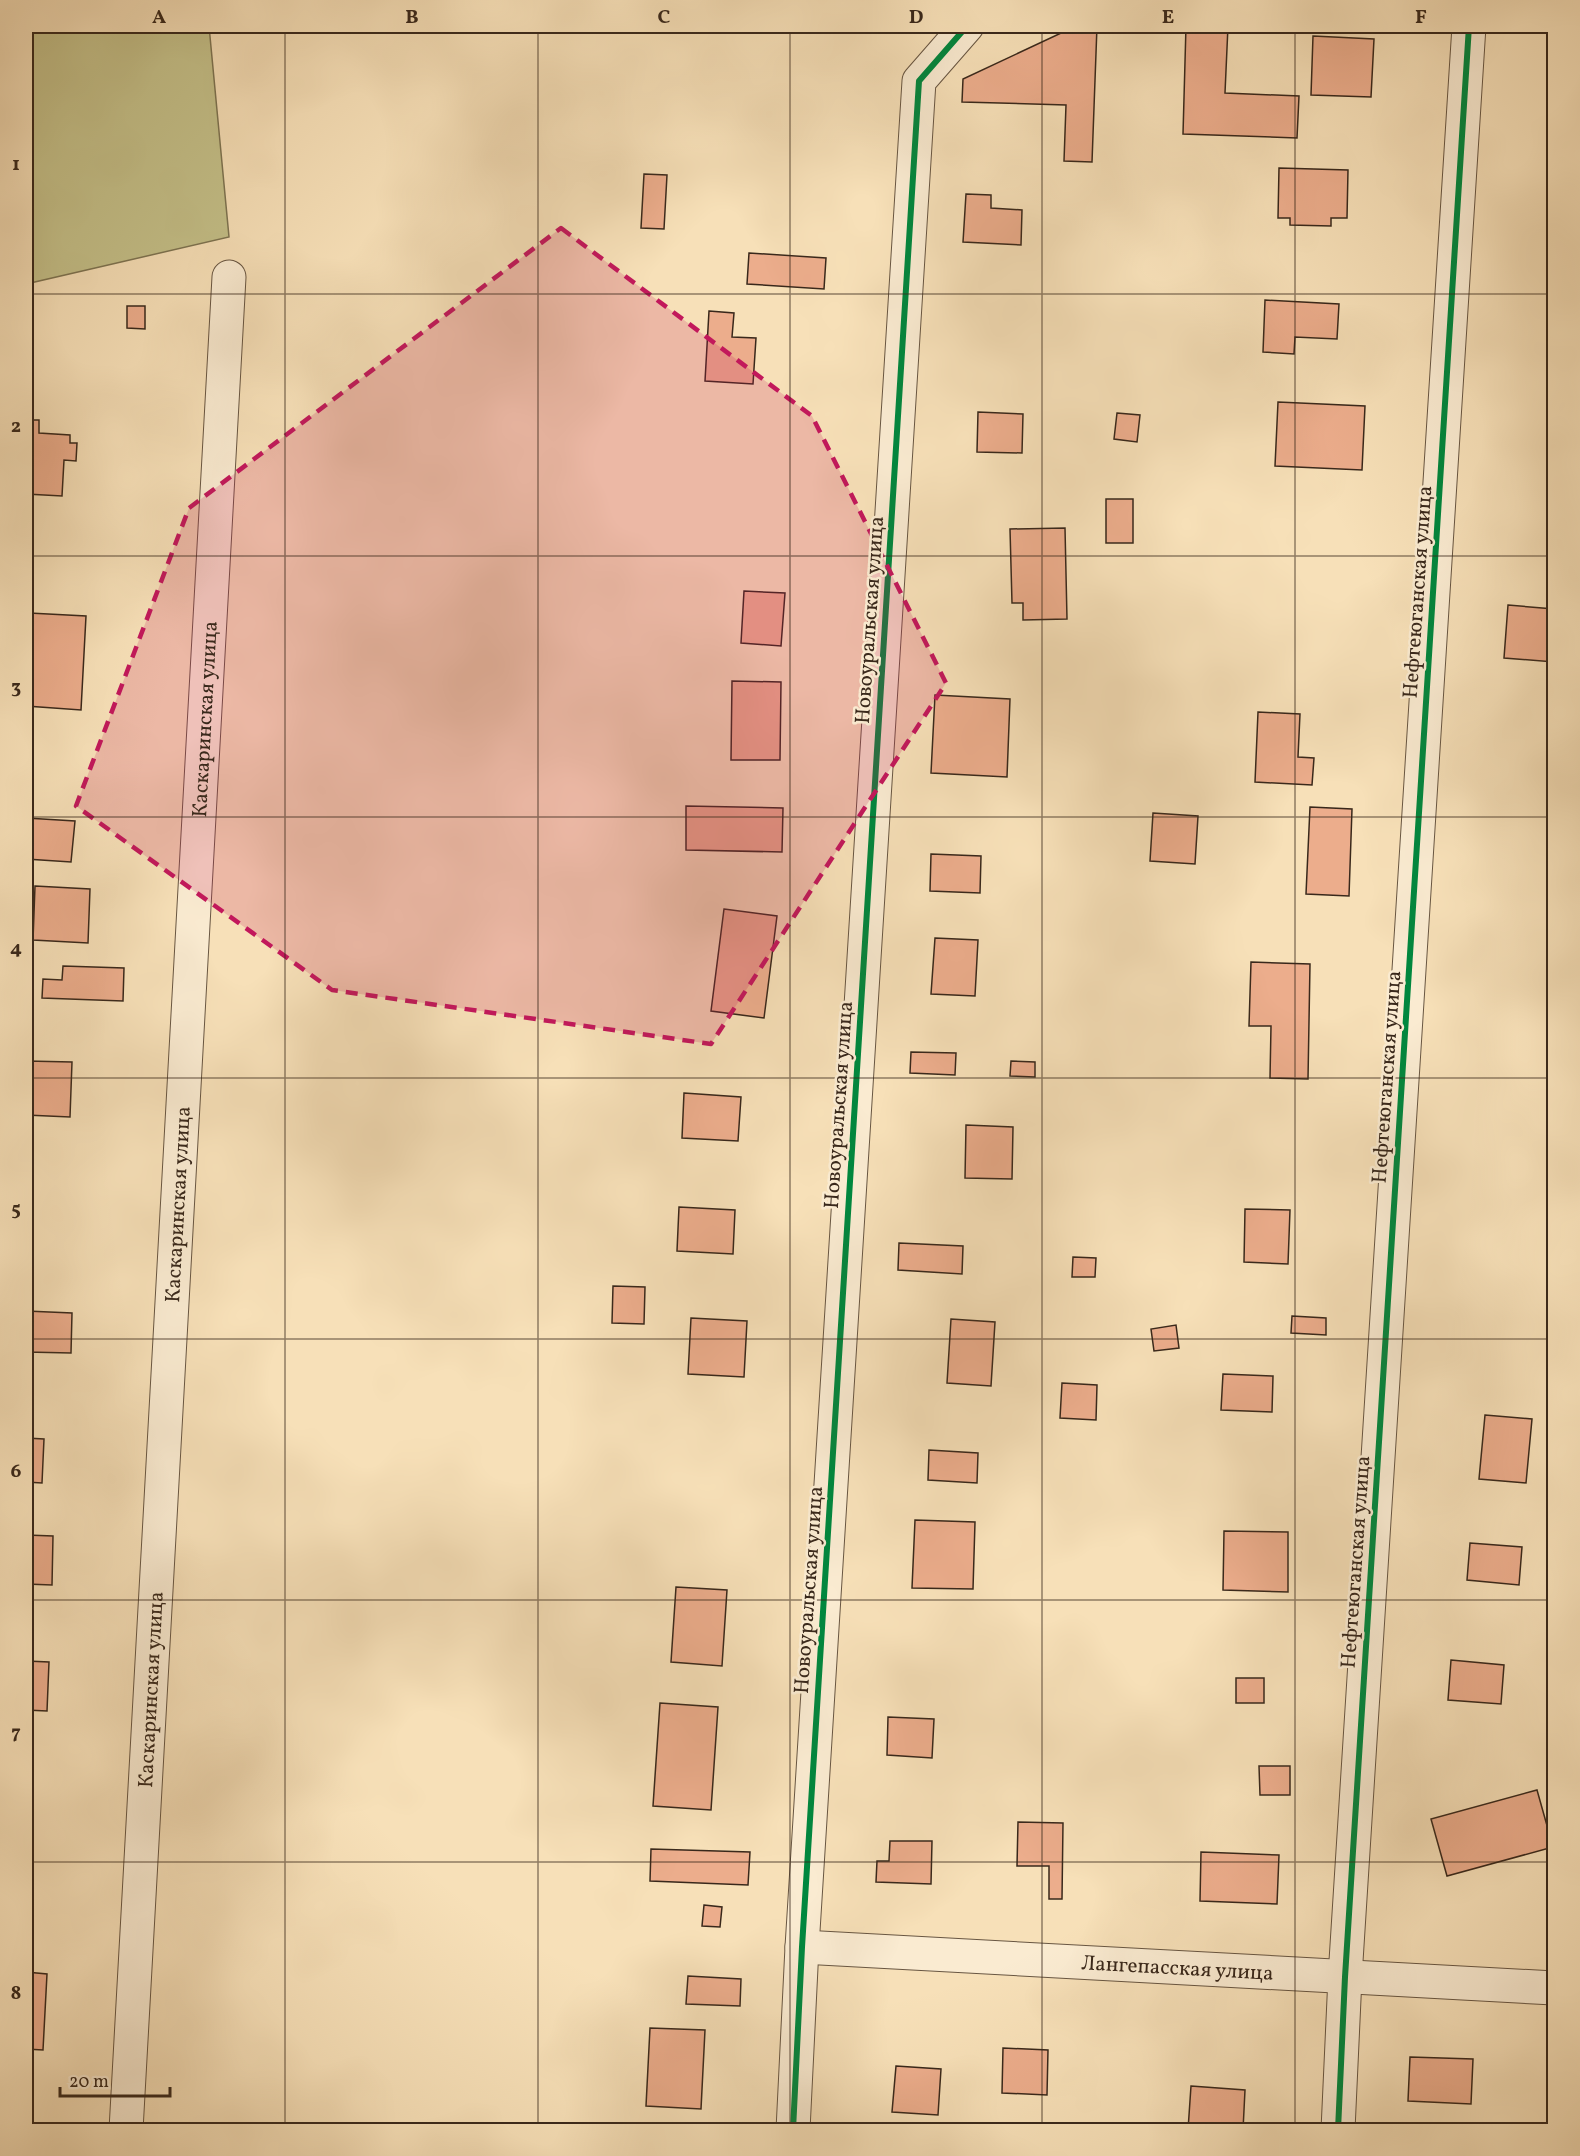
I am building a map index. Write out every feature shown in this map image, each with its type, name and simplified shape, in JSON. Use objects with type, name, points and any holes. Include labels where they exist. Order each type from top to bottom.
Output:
[{"type":"street","name":"Новоуральская улица","points":[[793,2130],[802,1947],[919,81],[967,26]]},
{"type":"street","name":"Нефтеюганская улица","points":[[1338,2130],[1345,1977],[1469,26]]},
{"type":"street","name":"Каскаринская улица","points":[[126,2130],[228,277]]},
{"type":"street","name":"Лангепасская улица","points":[[802,1947],[1554,1988]]},
{"type":"highlighted area","points":[[561,228],[812,416],[946,683],[711,1044],[332,990],[76,806],[189,508]]},
{"type":"shaded area","points":[[26,26],[209,26],[229,237],[26,284]]},
{"type":"building","points":[[1076,26],[1097,26],[1092,162],[1064,161],[1066,105],[962,102],[963,79]]},
{"type":"building","points":[[1186,26],[1228,26],[1225,93],[1299,96],[1297,138],[1183,134]]},
{"type":"building","points":[[1313,36],[1374,39],[1371,97],[1311,95]]},
{"type":"building","points":[[1279,168],[1348,170],[1347,218],[1331,218],[1331,226],[1290,225],[1290,218],[1278,218]]},
{"type":"building","points":[[644,174],[667,175],[664,229],[641,228]]},
{"type":"building","points":[[966,194],[991,195],[991,208],[1022,210],[1021,245],[963,242]]},
{"type":"building","points":[[749,253],[826,258],[824,289],[747,284]]},
{"type":"building","points":[[1265,300],[1339,304],[1337,339],[1295,337],[1294,354],[1263,352]]},
{"type":"building","points":[[127,306],[145,306],[145,329],[127,328]]},
{"type":"building","points":[[709,311],[734,313],[732,337],[756,338],[753,384],[705,381]]},
{"type":"building","points":[[1278,402],[1365,406],[1362,470],[1275,466]]},
{"type":"building","points":[[978,412],[1023,414],[1022,453],[977,452]]},
{"type":"building","points":[[1117,413],[1140,415],[1137,442],[1114,439]]},
{"type":"building","points":[[26,420],[39,420],[39,433],[70,435],[70,443],[77,443],[76,461],[64,460],[62,496],[26,494]]},
{"type":"building","points":[[1106,499],[1133,499],[1133,543],[1106,543]]},
{"type":"building","points":[[1065,528],[1067,619],[1023,620],[1023,603],[1012,603],[1010,529]]},
{"type":"building","points":[[744,591],[785,593],[781,646],[741,643]]},
{"type":"building","points":[[1508,605],[1554,609],[1554,662],[1504,658]]},
{"type":"building","points":[[29,613],[86,616],[81,710],[26,706]]},
{"type":"building","points":[[732,681],[781,682],[780,760],[731,760]]},
{"type":"building","points":[[935,695],[1010,699],[1007,777],[931,773]]},
{"type":"building","points":[[1258,712],[1300,714],[1298,757],[1314,758],[1312,785],[1255,782]]},
{"type":"building","points":[[686,806],[783,808],[782,852],[686,850]]},
{"type":"building","points":[[1310,807],[1352,809],[1349,896],[1306,894]]},
{"type":"building","points":[[1153,813],[1198,816],[1195,864],[1150,861]]},
{"type":"building","points":[[26,818],[75,821],[71,862],[26,859]]},
{"type":"building","points":[[931,854],[981,856],[980,893],[930,891]]},
{"type":"building","points":[[35,886],[90,889],[88,943],[33,940]]},
{"type":"building","points":[[724,909],[777,916],[764,1018],[711,1011]]},
{"type":"building","points":[[935,938],[978,940],[975,996],[931,994]]},
{"type":"building","points":[[1251,962],[1310,964],[1308,1079],[1270,1078],[1271,1026],[1249,1026]]},
{"type":"building","points":[[63,966],[124,968],[123,1001],[42,998],[43,979],[62,980]]},
{"type":"building","points":[[911,1052],[956,1053],[955,1075],[910,1073]]},
{"type":"building","points":[[26,1061],[72,1062],[70,1117],[26,1115]]},
{"type":"building","points":[[1011,1061],[1035,1062],[1035,1077],[1010,1076]]},
{"type":"building","points":[[684,1093],[741,1097],[738,1141],[682,1138]]},
{"type":"building","points":[[966,1125],[1013,1127],[1012,1179],[965,1178]]},
{"type":"building","points":[[679,1207],[735,1210],[733,1254],[677,1251]]},
{"type":"building","points":[[1245,1209],[1290,1210],[1288,1264],[1244,1262]]},
{"type":"building","points":[[899,1243],[963,1246],[962,1274],[898,1270]]},
{"type":"building","points":[[1073,1257],[1096,1258],[1095,1277],[1072,1277]]},
{"type":"building","points":[[613,1286],[645,1287],[644,1324],[612,1323]]},
{"type":"building","points":[[26,1311],[72,1313],[71,1353],[26,1352]]},
{"type":"building","points":[[1292,1316],[1326,1318],[1326,1335],[1291,1333]]},
{"type":"building","points":[[691,1318],[747,1321],[744,1377],[688,1374]]},
{"type":"building","points":[[951,1319],[995,1322],[991,1386],[947,1383]]},
{"type":"building","points":[[1176,1325],[1179,1348],[1154,1351],[1151,1329]]},
{"type":"building","points":[[1223,1374],[1273,1376],[1272,1412],[1221,1410]]},
{"type":"building","points":[[1062,1383],[1097,1385],[1096,1420],[1060,1418]]},
{"type":"building","points":[[1485,1415],[1532,1419],[1526,1483],[1479,1479]]},
{"type":"building","points":[[26,1438],[44,1439],[42,1483],[26,1482]]},
{"type":"building","points":[[929,1450],[978,1453],[977,1483],[928,1480]]},
{"type":"building","points":[[915,1520],[975,1522],[973,1589],[912,1588]]},
{"type":"building","points":[[1224,1531],[1288,1532],[1288,1592],[1223,1590]]},
{"type":"building","points":[[26,1535],[53,1536],[52,1585],[26,1584]]},
{"type":"building","points":[[1470,1543],[1522,1547],[1519,1585],[1467,1580]]},
{"type":"building","points":[[676,1587],[727,1590],[722,1666],[671,1662]]},
{"type":"building","points":[[1451,1660],[1504,1665],[1501,1704],[1448,1700]]},
{"type":"building","points":[[26,1661],[49,1662],[47,1711],[26,1710]]},
{"type":"building","points":[[1236,1678],[1264,1678],[1264,1703],[1236,1703]]},
{"type":"building","points":[[660,1703],[718,1707],[711,1810],[653,1806]]},
{"type":"building","points":[[888,1717],[934,1719],[932,1758],[887,1755]]},
{"type":"building","points":[[1259,1766],[1290,1766],[1290,1795],[1260,1795]]},
{"type":"building","points":[[1537,1790],[1553,1847],[1447,1876],[1431,1819]]},
{"type":"building","points":[[1018,1822],[1063,1823],[1062,1899],[1049,1899],[1049,1866],[1017,1866]]},
{"type":"building","points":[[890,1841],[932,1841],[931,1884],[876,1882],[877,1861],[889,1861]]},
{"type":"building","points":[[651,1849],[750,1852],[748,1885],[650,1881]]},
{"type":"building","points":[[1201,1852],[1279,1855],[1277,1904],[1200,1901]]},
{"type":"building","points":[[704,1905],[722,1907],[720,1927],[702,1926]]},
{"type":"building","points":[[26,1972],[47,1974],[43,2050],[26,2049]]},
{"type":"building","points":[[688,1976],[741,1979],[740,2006],[686,2004]]},
{"type":"building","points":[[650,2028],[705,2030],[701,2109],[646,2106]]},
{"type":"building","points":[[1003,2048],[1048,2050],[1047,2095],[1002,2093]]},
{"type":"building","points":[[1410,2057],[1473,2059],[1471,2104],[1408,2101]]},
{"type":"building","points":[[896,2066],[941,2069],[938,2115],[892,2112]]},
{"type":"building","points":[[1191,2086],[1245,2090],[1243,2130],[1188,2130]]},
{"type":"building","points":[[609,2124],[685,2128],[685,2130],[608,2130]]},
{"type":"cycle path","points":[[793,2130],[802,1947],[919,81],[967,26]]},
{"type":"cycle path","points":[[1338,2130],[1345,1977],[1469,26]]}]
